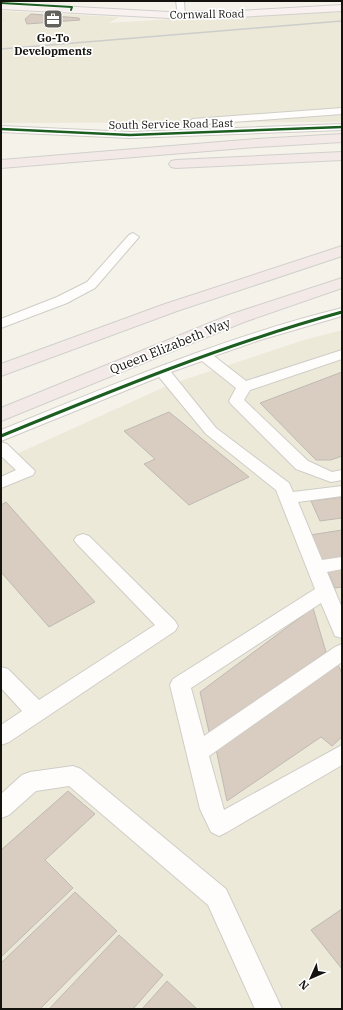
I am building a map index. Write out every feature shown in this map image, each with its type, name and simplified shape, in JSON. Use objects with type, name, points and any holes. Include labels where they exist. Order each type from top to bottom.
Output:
[{"type":"highway","points":[[1,164],[257,143],[342,138]]},
{"type":"highway","points":[[161,165],[342,156]]},
{"type":"highway","points":[[1,173],[130,166]]},
{"type":"highway","points":[[1,370],[208,294],[342,251]]},
{"type":"highway","name":"Queen Elizabeth Way","points":[[1,415],[238,318],[342,283]]},
{"type":"main road","name":"Cornwall Road","points":[[182,13],[342,4]]},
{"type":"main road","name":"Cornwall Road","points":[[1,6],[71,10],[238,14],[342,8]]},
{"type":"street","points":[[180,1],[182,13]]},
{"type":"street","points":[[193,122],[342,110]]},
{"type":"street","name":"South Service Road East","points":[[1,129],[130,135],[342,127]]},
{"type":"street","points":[[1,324],[62,300],[91,285],[133,237]]},
{"type":"street","points":[[1,436],[240,341],[342,312]]},
{"type":"street","points":[[342,354],[244,387],[236,402],[302,465],[331,477],[342,475]]},
{"type":"street","points":[[204,355],[244,387]]},
{"type":"street","points":[[162,371],[211,431],[283,487],[316,567],[332,594],[342,631]]},
{"type":"street","points":[[1,447],[27,471],[1,483]]},
{"type":"street","points":[[288,498],[342,491]]},
{"type":"street","points":[[1,736],[168,626],[83,540]]},
{"type":"street","points":[[316,567],[342,563]]},
{"type":"street","points":[[332,594],[180,685],[212,809],[219,825],[342,754]]},
{"type":"street","points":[[197,753],[342,652]]},
{"type":"street","points":[[1,675],[37,712]]},
{"type":"street","points":[[1,808],[30,782],[73,776],[218,897],[269,1009]]},
{"type":"path","points":[[1,21],[6,19]]},
{"type":"shaded area","points":[[342,8],[342,122],[1,123],[1,11],[119,17],[109,23]]},
{"type":"shaded area","points":[[342,330],[342,1009],[1,1009],[1,461],[171,384],[304,340]]},
{"type":"building","name":"Go-To Developments","points":[[31,14],[79,18],[80,20],[27,24],[25,19]]},
{"type":"building","points":[[342,372],[342,456],[331,460],[316,460],[260,403]]},
{"type":"building","points":[[169,412],[249,477],[189,505],[144,464],[155,459],[124,431]]},
{"type":"building","points":[[342,497],[342,518],[320,521],[311,501]]},
{"type":"building","points":[[6,502],[95,602],[49,627],[1,572],[1,505]]},
{"type":"building","points":[[342,530],[342,557],[322,560],[310,535]]},
{"type":"building","points":[[342,568],[342,587],[335,588],[327,570]]},
{"type":"building","points":[[313,608],[326,652],[210,736],[200,692]]},
{"type":"building","points":[[338,665],[342,673],[342,737],[332,746],[321,737],[227,801],[216,749]]},
{"type":"building","points":[[68,791],[95,814],[45,860],[73,888],[1,957],[1,850]]},
{"type":"building","points":[[75,892],[117,931],[40,1009],[1,1009],[1,963]]},
{"type":"building","points":[[342,909],[342,969],[311,930]]},
{"type":"building","points":[[119,935],[163,975],[133,1009],[49,1009]]},
{"type":"building","points":[[167,981],[197,1009],[142,1009]]},
{"type":"railway","points":[[1,49],[342,21]]},
{"type":"cycle path","points":[[1,3],[72,7],[71,10]]},
{"type":"cycle path","points":[[1,129],[130,135],[342,127]]},
{"type":"cycle path","points":[[1,436],[212,352],[255,337],[342,312]]},
{"type":"place","name":"Go-To Developments","points":[[53,19]]}]
